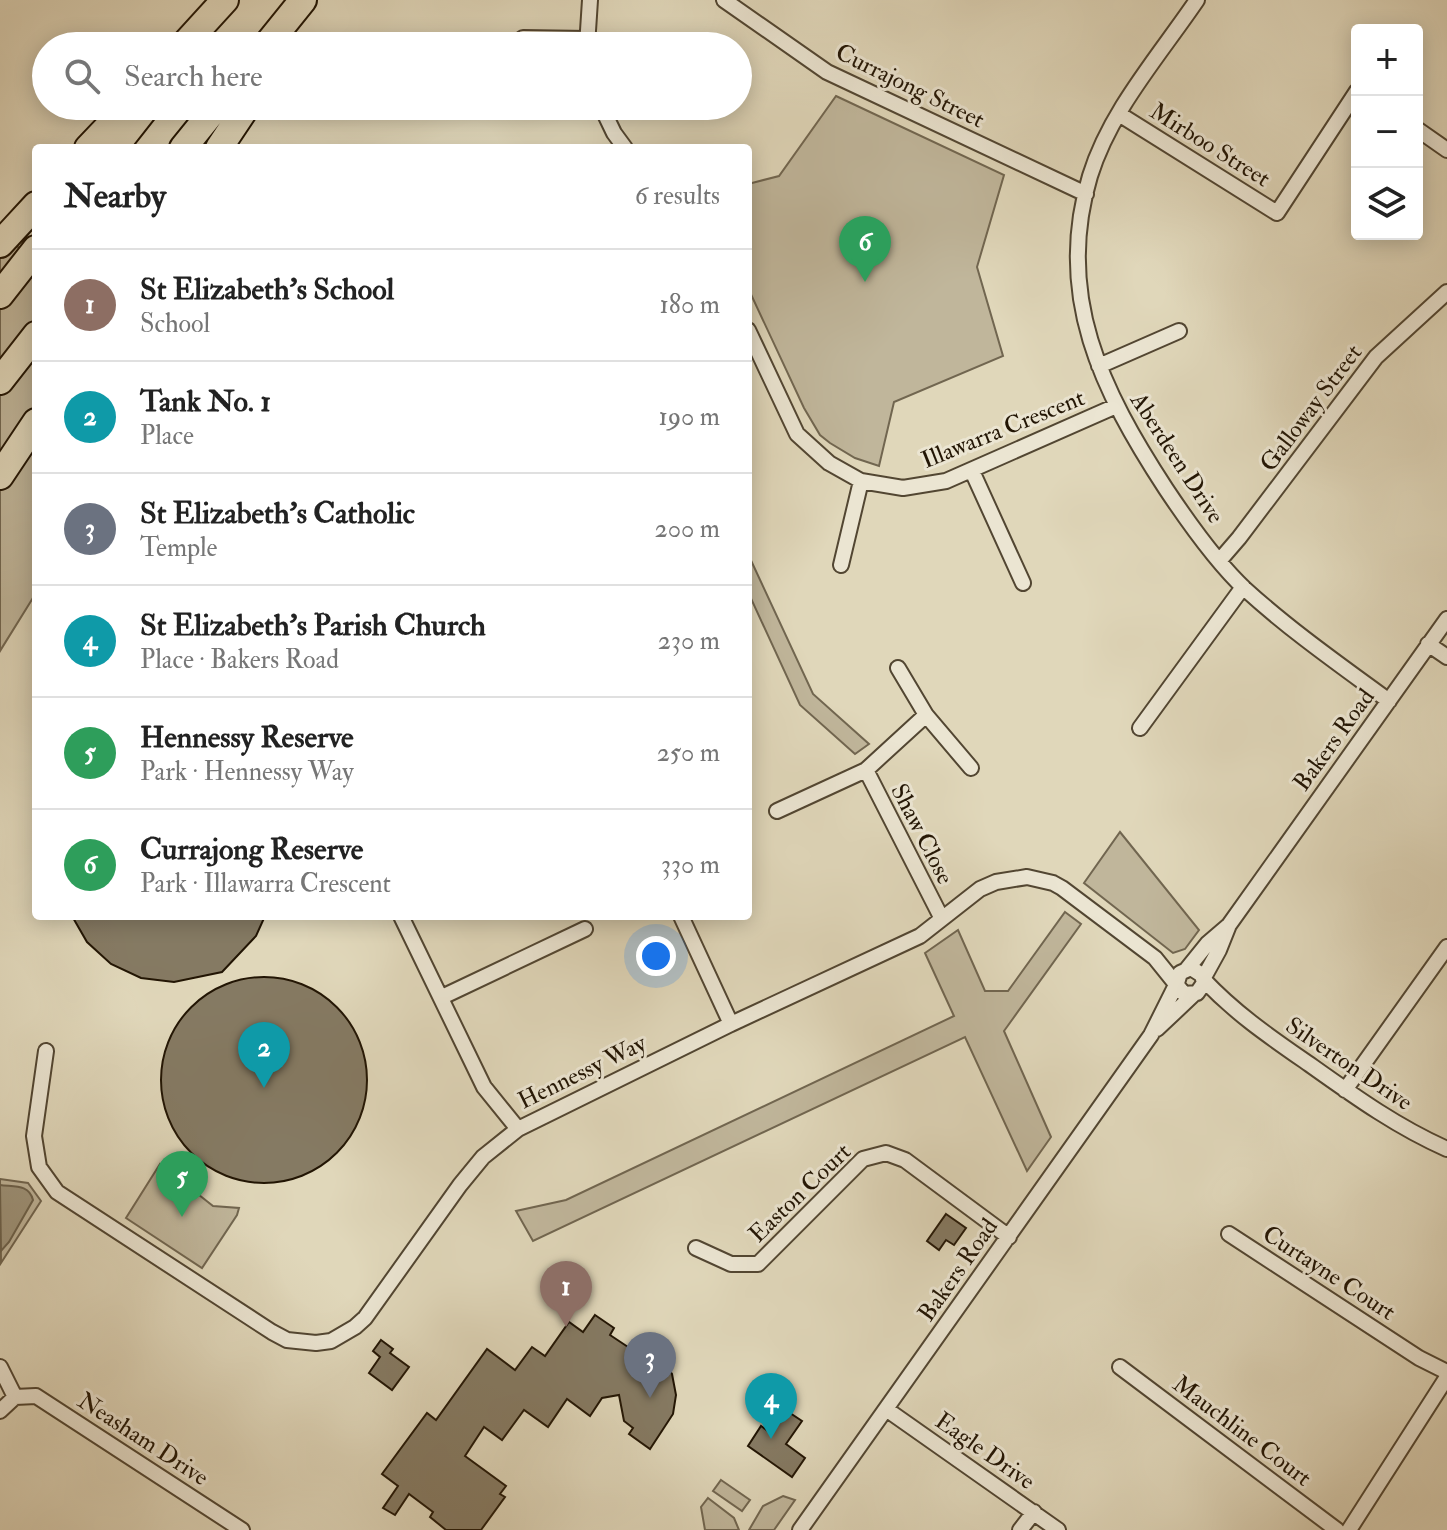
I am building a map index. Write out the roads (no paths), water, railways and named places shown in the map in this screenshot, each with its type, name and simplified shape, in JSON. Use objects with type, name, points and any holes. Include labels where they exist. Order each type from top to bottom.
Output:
[{"type":"highway","points":[[196,32],[227,0]]},
{"type":"highway","points":[[203,32],[227,0]]},
{"type":"highway","points":[[277,32],[303,0]]},
{"type":"highway","points":[[295,32],[315,0]]},
{"type":"highway","points":[[92,144],[115,120]]},
{"type":"highway","points":[[117,144],[136,120]]},
{"type":"highway","points":[[186,144],[206,120]]},
{"type":"highway","points":[[222,144],[238,120]]},
{"type":"highway","points":[[0,244],[32,209]]},
{"type":"highway","points":[[0,295],[32,254]]},
{"type":"highway","points":[[0,381],[32,340]]},
{"type":"highway","points":[[0,476],[32,428]]},
{"type":"street","points":[[588,32],[590,0]]},
{"type":"street","name":"Currajong Street","points":[[724,0],[827,72],[1086,194]]},
{"type":"street","name":"Aberdeen Drive","points":[[1197,0],[1119,114],[1102,145],[1086,194],[1077,237],[1078,282],[1087,333],[1131,436],[1182,513],[1220,560],[1243,587],[1389,701]]},
{"type":"street","name":"Mirboo Street","points":[[1119,114],[1277,213],[1354,96]]},
{"type":"street","points":[[608,120],[622,144]]},
{"type":"street","points":[[1423,133],[1447,150]]},
{"type":"street","name":"Galloway Street","points":[[1220,560],[1376,357],[1447,292]]},
{"type":"street","points":[[1099,366],[1179,331]]},
{"type":"street","name":"Illawarra Crescent","points":[[752,338],[797,434],[829,463],[861,481],[903,488],[946,481],[1116,406]]},
{"type":"street","points":[[972,471],[1023,583]]},
{"type":"street","points":[[841,565],[861,481]]},
{"type":"street","points":[[1140,728],[1243,587]]},
{"type":"street","name":"Bakers Road","points":[[1203,979],[1229,925],[1447,619]]},
{"type":"street","points":[[1428,644],[1447,657]]},
{"type":"street","points":[[898,668],[926,715],[971,768]]},
{"type":"street","name":"Shaw Close","points":[[777,811],[866,770],[926,715]]},
{"type":"street","name":"Shaw Close","points":[[866,770],[941,917]]},
{"type":"street","name":"Hennessy Way","points":[[46,1051],[34,1136],[39,1167],[57,1192],[272,1332],[301,1343],[331,1341],[365,1318],[460,1185],[483,1157],[514,1132],[731,1024],[920,936],[980,889],[1010,878],[1027,877],[1053,883],[1155,958],[1177,983]]},
{"type":"street","points":[[403,920],[488,1093],[489,1105],[514,1132]]},
{"type":"street","points":[[683,920],[731,1024]]},
{"type":"street","name":"Bakers Road","points":[[1187,969],[1208,943],[1229,925]]},
{"type":"street","points":[[442,997],[585,929]]},
{"type":"street","points":[[1345,1090],[1447,947]]},
{"type":"street","name":"Hennessy Way","points":[[1155,958],[1187,969]]},
{"type":"street","points":[[1187,969],[1195,969],[1203,979],[1200,991],[1194,995],[1184,994],[1177,983],[1178,976],[1187,969]]},
{"type":"street","name":"Silverton Drive","points":[[1203,979],[1231,1008],[1345,1090],[1398,1125],[1447,1149]]},
{"type":"street","name":"Bakers Road","points":[[800,1530],[1151,1035],[1177,983]]},
{"type":"street","name":"Bakers Road","points":[[1151,1035],[1194,995]]},
{"type":"street","name":"Silverton Drive","points":[[1194,995],[1231,1008]]},
{"type":"street","name":"Easton Court","points":[[696,1248],[731,1264],[758,1264],[863,1159],[886,1153],[905,1160],[1009,1237]]},
{"type":"street","name":"Curtayne Court","points":[[1229,1234],[1447,1374]]},
{"type":"street","points":[[0,1367],[15,1397],[0,1411]]},
{"type":"street","name":"Mauchline Court","points":[[1120,1367],[1337,1530]]},
{"type":"street","points":[[1349,1530],[1447,1374]]},
{"type":"street","name":"Neasham Drive","points":[[15,1397],[28,1395],[45,1401],[242,1530]]},
{"type":"street","name":"Eagle Drive","points":[[886,1409],[1058,1530]]},
{"type":"street","points":[[1020,1530],[1034,1512]]},
{"type":"place","name":"Currajong Reserve","points":[[865,282]]},
{"type":"place","name":"Tank No. 1","points":[[264,1088]]},
{"type":"place","name":"Hennessy Reserve","points":[[182,1217]]},
{"type":"place","name":"St Elizabeth's School","points":[[566,1327]]},
{"type":"place","name":"St Elizabeth's Catholic","points":[[650,1398]]},
{"type":"place","name":"St Elizabeth's Parish Church","points":[[771,1439]]}]
